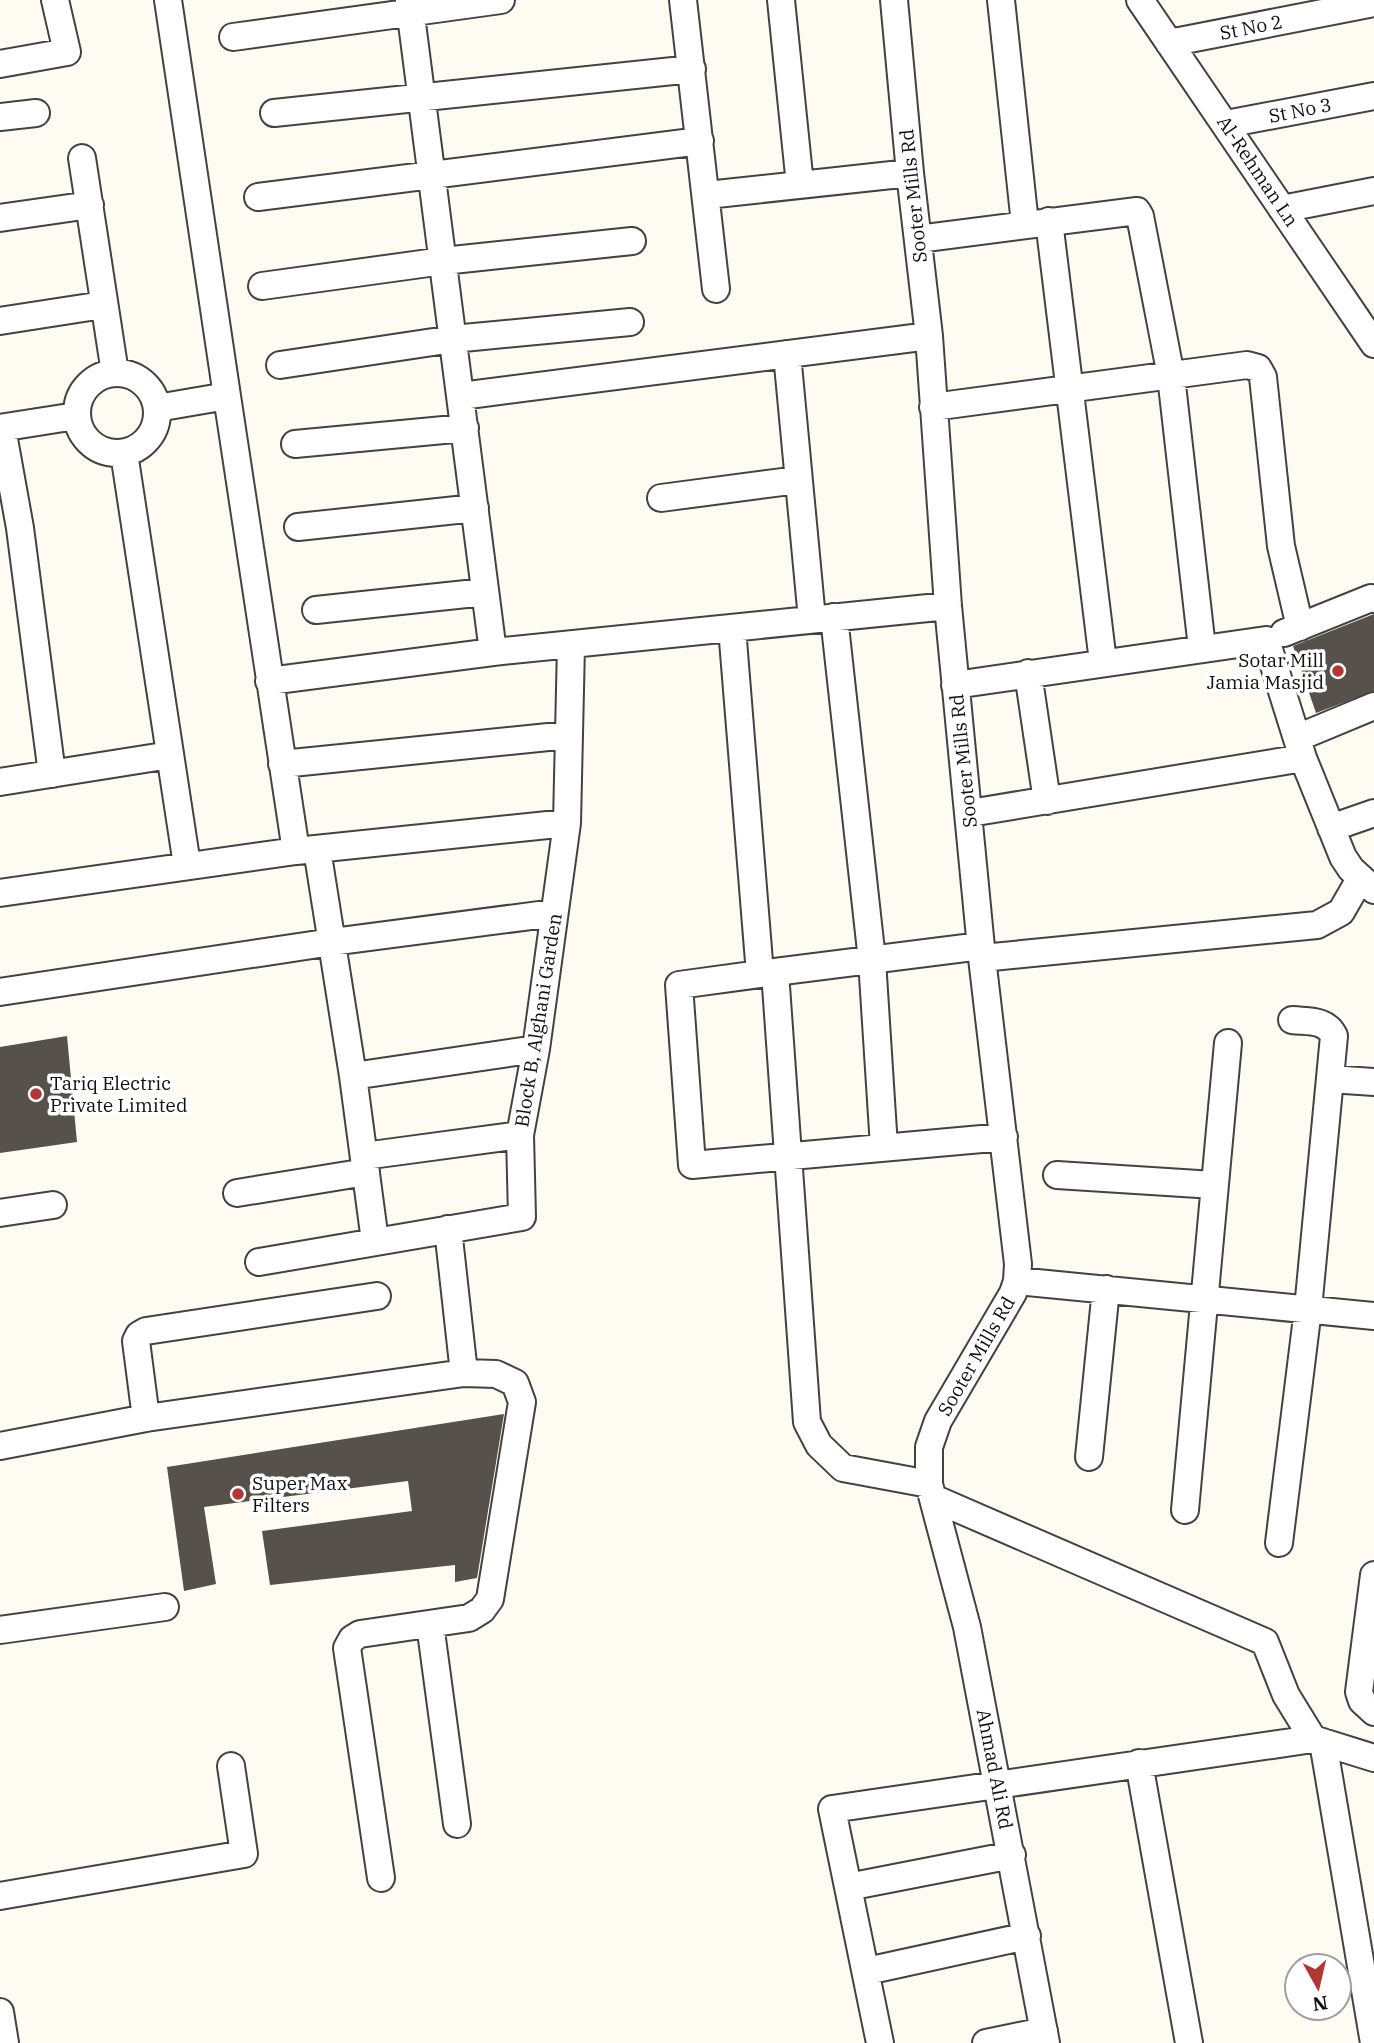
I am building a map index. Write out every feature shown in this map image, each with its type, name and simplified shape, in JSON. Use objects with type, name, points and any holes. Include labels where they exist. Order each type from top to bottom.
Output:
[{"type":"street","points":[[0,65],[67,52],[55,0]]},
{"type":"street","points":[[167,0],[282,764],[332,942],[375,1241]]},
{"type":"street","points":[[233,37],[410,6],[501,0]]},
{"type":"street","points":[[683,0],[716,289]]},
{"type":"street","points":[[781,0],[800,186]]},
{"type":"street","name":"Sooter Mills Rd","points":[[894,0],[929,336],[955,685],[1018,1264],[1017,1281],[1003,1312],[938,1421],[929,1447],[931,1491]]},
{"type":"street","points":[[1001,0],[1037,222],[1070,390],[1103,662]]},
{"type":"street","name":"Al-Rehman Ln","points":[[1140,0],[1282,209],[1364,310],[1374,344]]},
{"type":"street","name":"St No 2","points":[[1170,43],[1374,3]]},
{"type":"street","points":[[410,6],[493,652]]},
{"type":"street","points":[[274,113],[692,69]]},
{"type":"street","name":"St No 3","points":[[1226,124],[1374,96]]},
{"type":"street","points":[[0,117],[36,113]]},
{"type":"street","points":[[258,197],[700,141]]},
{"type":"street","points":[[82,158],[115,373]]},
{"type":"street","points":[[707,195],[910,173]]},
{"type":"street","points":[[1282,209],[1374,191]]},
{"type":"street","points":[[0,218],[90,205]]},
{"type":"street","points":[[918,239],[1137,211],[1171,376],[1202,648]]},
{"type":"street","points":[[262,286],[443,261],[632,241]]},
{"type":"street","points":[[0,321],[103,305]]},
{"type":"street","points":[[280,365],[453,339],[630,322]]},
{"type":"street","points":[[461,396],[929,336]]},
{"type":"street","points":[[787,354],[798,480],[823,618],[872,960],[884,1147]]},
{"type":"street","points":[[933,407],[1247,365],[1258,368],[1263,377],[1281,546],[1300,627]]},
{"type":"street","points":[[115,373],[138,379],[147,386],[154,396],[157,408],[157,420],[146,442],[124,453],[97,449],[79,429],[76,416],[82,391],[102,375],[115,373]]},
{"type":"street","points":[[157,408],[227,397]]},
{"type":"street","points":[[52,774],[10,529],[1,428],[76,416]]},
{"type":"street","points":[[295,444],[465,428]]},
{"type":"street","points":[[124,453],[187,865]]},
{"type":"street","points":[[661,498],[798,480]]},
{"type":"street","points":[[298,527],[475,508]]},
{"type":"street","points":[[316,610],[485,592]]},
{"type":"street","points":[[955,685],[1266,640],[1374,599]]},
{"type":"street","points":[[269,681],[493,652],[948,606]]},
{"type":"street","points":[[732,628],[788,1156],[807,1422],[818,1445],[843,1468],[931,1491],[1265,1642],[1286,1695],[1318,1740],[1374,2043]]},
{"type":"street","points":[[1004,1137],[692,1165],[679,985],[872,960],[1317,925],[1341,912],[1367,884],[1343,857],[1300,748],[1266,640]]},
{"type":"street","name":"Block B, Alghani Garden","points":[[448,1229],[522,1217],[520,1135],[536,1049],[567,822],[571,645]]},
{"type":"street","points":[[1028,673],[1048,802]]},
{"type":"street","points":[[970,813],[1048,802],[1300,748],[1374,706]]},
{"type":"street","points":[[282,764],[568,735]]},
{"type":"street","points":[[0,782],[170,755]]},
{"type":"street","points":[[1331,828],[1374,813]]},
{"type":"street","points":[[0,893],[187,865],[567,822]]},
{"type":"street","points":[[0,992],[332,942],[554,914]]},
{"type":"street","points":[[1279,1543],[1308,1309],[1334,1036],[1330,1028],[1323,1023],[1292,1020]]},
{"type":"street","points":[[1185,1510],[1228,1043]]},
{"type":"street","points":[[353,1076],[536,1049]]},
{"type":"street","points":[[1330,1079],[1374,1082]]},
{"type":"street","points":[[237,1193],[365,1164],[520,1135]]},
{"type":"street","points":[[1057,1175],[1214,1185]]},
{"type":"street","points":[[0,1213],[53,1205]]},
{"type":"street","points":[[259,1262],[448,1229],[464,1373]]},
{"type":"street","points":[[1017,1281],[1374,1316]]},
{"type":"street","points":[[1088,1457],[1106,1289]]},
{"type":"street","points":[[146,1418],[136,1341],[139,1335],[146,1331],[377,1296]]},
{"type":"street","points":[[0,1446],[146,1418],[464,1373],[496,1374],[515,1383],[523,1402],[490,1599],[482,1610],[469,1618],[360,1634],[352,1639],[347,1648],[381,1878]]},
{"type":"street","name":"Ahmad Ali Rd","points":[[931,1491],[967,1627],[1045,2037]]},
{"type":"street","points":[[1374,1575],[1370,1643],[1359,1692],[1362,1701],[1374,1712]]},
{"type":"street","points":[[0,1630],[165,1607]]},
{"type":"street","points":[[430,1624],[457,1824]]},
{"type":"street","points":[[880,2043],[832,1809],[998,1783],[1318,1740],[1374,1758]]},
{"type":"street","points":[[1139,1763],[1189,2043]]},
{"type":"street","points":[[0,1896],[244,1854],[231,1766]]},
{"type":"street","points":[[848,1887],[1012,1855]]},
{"type":"street","points":[[867,1970],[1027,1936]]},
{"type":"street","points":[[0,2012],[5,2043]]},
{"type":"street","points":[[986,2043],[1045,2037]]},
{"type":"building","name":"Sotar Mill Jamia Masjid","points":[[1374,614],[1374,691],[1316,713],[1293,646]]},
{"type":"building","name":"Tariq Electric Private Limited","points":[[67,1036],[77,1142],[0,1153],[0,1047]]},
{"type":"building","name":"Super Max Filters","points":[[504,1414],[477,1578],[455,1582],[455,1565],[270,1585],[262,1531],[412,1511],[408,1481],[204,1507],[216,1584],[184,1591],[167,1467]]},
{"type":"place","name":"Sotar Mill Jamia Masjid","points":[[1338,671]]},
{"type":"place","name":"Tariq Electric Private Limited","points":[[36,1094]]},
{"type":"place","name":"Super Max Filters","points":[[238,1494]]}]
